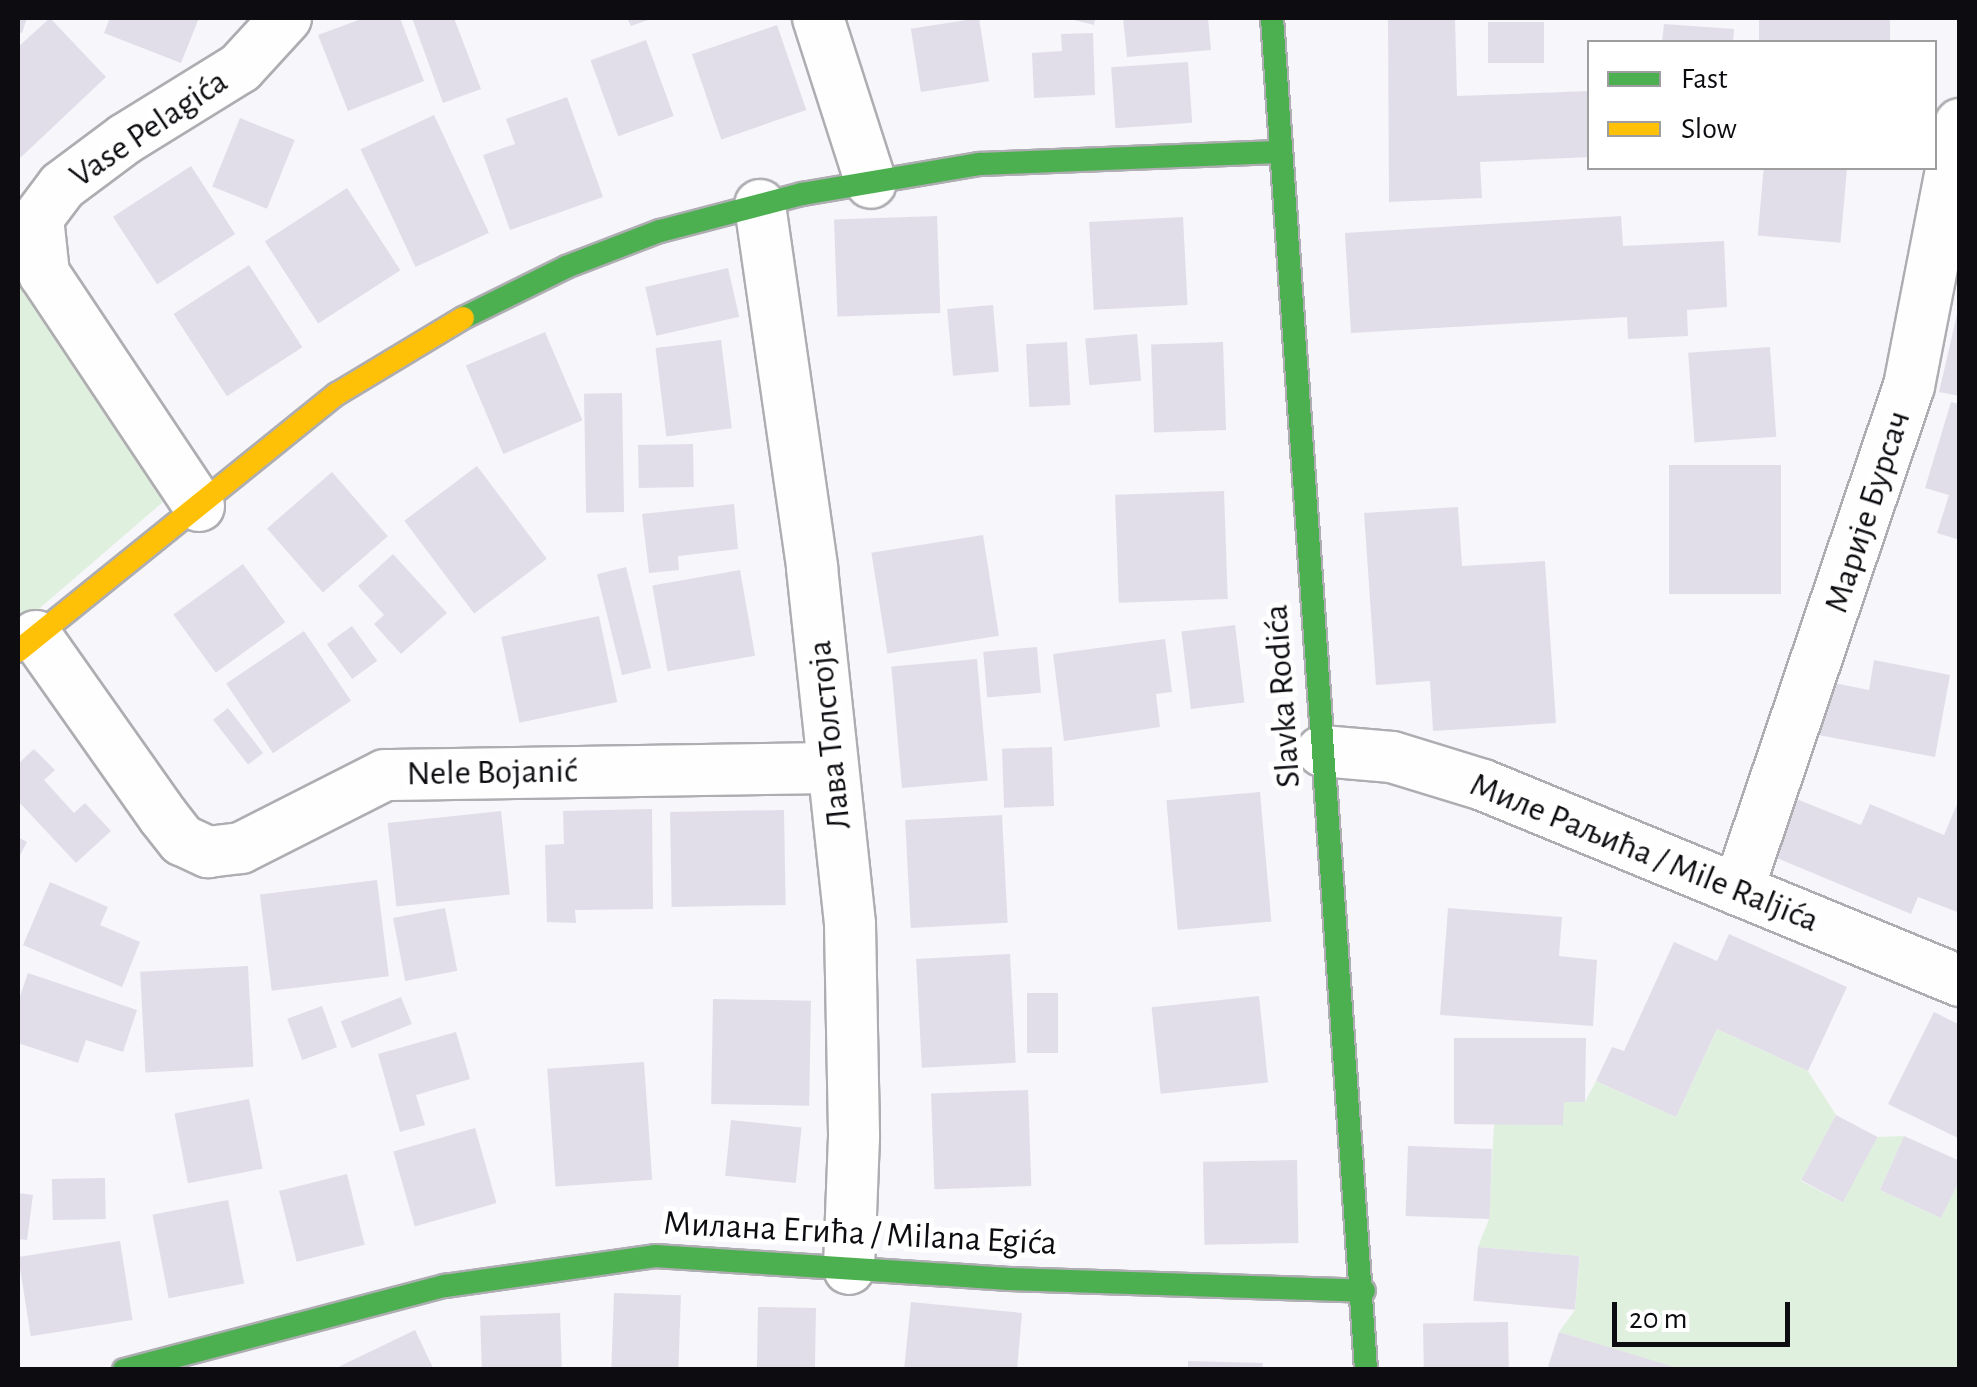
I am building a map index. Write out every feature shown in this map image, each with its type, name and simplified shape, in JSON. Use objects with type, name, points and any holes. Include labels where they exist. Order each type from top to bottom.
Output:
[{"type":"street","name":"Vase Pelagića","points":[[198,506],[44,274],[38,218],[62,186],[125,139],[240,68],[286,18]]},
{"type":"street","points":[[818,18],[871,183]]},
{"type":"street","name":"Slavka Rodića","points":[[1272,18],[1364,1292],[1366,1370]]},
{"type":"street","name":"Марије Бурсач","points":[[1738,890],[1909,386],[1960,124]]},
{"type":"street","points":[[27,644],[337,394],[432,334],[582,261],[660,230],[760,205],[979,164],[1279,152]]},
{"type":"street","name":"Лава Толстоја","points":[[760,205],[850,925],[854,1137],[848,1268]]},
{"type":"street","name":"Nele Bojanić","points":[[27,644],[182,840],[208,852],[241,848],[384,774],[833,768]]},
{"type":"street","name":"Миле Раљића / Mile Raljića","points":[[1322,752],[1392,757],[1483,785],[1960,981]]},
{"type":"street","name":"Милана Егића / Milana Egića","points":[[124,1370],[444,1286],[655,1256],[1364,1292]]},
{"type":"green space","points":[[18,276],[86,362],[163,502],[18,627]]},
{"type":"green space","points":[[1717,1029],[1808,1071],[1836,1115],[1801,1181],[1841,1202],[1877,1137],[1904,1136],[1880,1190],[1941,1218],[1959,1179],[1959,1369],[1678,1369],[1559,1332],[1575,1310],[1580,1256],[1478,1247],[1489,1219],[1494,1124],[1564,1102],[1585,1102],[1596,1081],[1676,1117]]},
{"type":"building","points":[[18,18],[27,18],[22,33],[18,32]]},
{"type":"building","points":[[50,18],[106,77],[18,160],[18,47]]},
{"type":"building","points":[[110,18],[199,18],[181,63],[104,33]]},
{"type":"building","points":[[364,18],[400,18],[424,81],[348,111],[318,35]]},
{"type":"building","points":[[412,18],[454,18],[481,89],[443,103]]},
{"type":"building","points":[[627,18],[653,18],[631,26]]},
{"type":"building","points":[[979,18],[989,81],[921,92],[911,29]]},
{"type":"building","points":[[1066,18],[1095,18],[1094,25]]},
{"type":"building","points":[[1123,18],[1208,18],[1211,50],[1127,57]]},
{"type":"building","points":[[1388,18],[1455,18],[1457,96],[1587,91],[1587,157],[1480,162],[1482,198],[1389,202]]},
{"type":"building","points":[[1759,18],[1890,18],[1890,40],[1759,40]]},
{"type":"building","points":[[1488,22],[1544,22],[1544,63],[1488,63]]},
{"type":"building","points":[[1664,24],[1734,29],[1733,40],[1662,40]]},
{"type":"building","points":[[777,25],[806,110],[721,139],[692,54]]},
{"type":"building","points":[[1093,33],[1095,95],[1034,98],[1032,53],[1062,51],[1061,34]]},
{"type":"building","points":[[646,40],[674,116],[618,136],[591,60]]},
{"type":"building","points":[[1188,62],[1192,123],[1115,128],[1111,67]]},
{"type":"building","points":[[567,97],[603,197],[510,230],[483,155],[515,144],[506,119]]},
{"type":"building","points":[[434,115],[489,233],[416,267],[361,149]]},
{"type":"building","points":[[240,118],[295,140],[267,209],[212,187]]},
{"type":"building","points":[[191,166],[235,234],[157,285],[113,217]]},
{"type":"building","points":[[1764,170],[1847,170],[1840,243],[1758,235]]},
{"type":"building","points":[[347,188],[400,270],[318,324],[265,241]]},
{"type":"building","points":[[937,216],[940,313],[837,317],[834,220]]},
{"type":"building","points":[[1621,216],[1623,246],[1724,241],[1727,307],[1687,310],[1688,336],[1628,339],[1627,317],[1351,333],[1345,233]]},
{"type":"building","points":[[1183,217],[1188,305],[1094,310],[1089,222]]},
{"type":"building","points":[[249,265],[302,347],[227,396],[174,314]]},
{"type":"building","points":[[728,268],[739,317],[656,336],[645,287]]},
{"type":"building","points":[[993,305],[999,372],[953,376],[947,309]]},
{"type":"building","points":[[1960,310],[1960,396],[1939,392]]},
{"type":"building","points":[[545,332],[583,420],[503,454],[466,366]]},
{"type":"building","points":[[1137,334],[1141,381],[1089,385],[1085,339]]},
{"type":"building","points":[[721,340],[732,428],[666,436],[655,348]]},
{"type":"building","points":[[1067,342],[1070,405],[1029,407],[1026,344]]},
{"type":"building","points":[[1223,342],[1226,430],[1154,432],[1151,345]]},
{"type":"building","points":[[1770,347],[1776,437],[1694,443],[1688,353]]},
{"type":"building","points":[[622,393],[624,512],[586,513],[584,394]]},
{"type":"building","points":[[1951,402],[1960,404],[1960,540],[1937,533],[1949,495],[1925,488]]},
{"type":"building","points":[[693,444],[694,487],[639,488],[638,445]]},
{"type":"building","points":[[1669,465],[1781,465],[1781,594],[1669,594]]},
{"type":"building","points":[[477,466],[547,559],[474,613],[404,521]]},
{"type":"building","points":[[332,472],[388,536],[323,593],[267,528]]},
{"type":"building","points":[[1224,491],[1228,599],[1119,603],[1115,495]]},
{"type":"building","points":[[734,504],[738,549],[678,556],[679,570],[649,573],[642,514]]},
{"type":"building","points":[[1458,507],[1462,566],[1545,561],[1556,723],[1433,731],[1430,681],[1376,685],[1364,513]]},
{"type":"building","points":[[983,535],[999,636],[887,653],[871,553]]},
{"type":"building","points":[[393,554],[447,613],[401,654],[374,624],[384,615],[358,586]]},
{"type":"building","points":[[243,564],[285,622],[216,673],[173,615]]},
{"type":"building","points":[[626,567],[651,668],[622,675],[597,574]]},
{"type":"building","points":[[740,570],[755,656],[667,671],[652,585]]},
{"type":"building","points":[[599,616],[617,702],[519,723],[501,637]]},
{"type":"building","points":[[1235,625],[1245,702],[1191,709],[1181,632]]},
{"type":"building","points":[[352,626],[377,661],[352,679],[327,644]]},
{"type":"building","points":[[304,631],[351,701],[273,753],[226,684]]},
{"type":"building","points":[[1165,639],[1172,692],[1156,694],[1160,727],[1064,741],[1053,654]]},
{"type":"building","points":[[1037,647],[1041,693],[987,698],[983,652]]},
{"type":"building","points":[[977,659],[988,781],[902,788],[891,666]]},
{"type":"building","points":[[1874,660],[1950,675],[1935,757],[1813,734],[1829,682],[1869,690]]},
{"type":"building","points":[[228,708],[263,753],[248,765],[213,720]]},
{"type":"building","points":[[1052,747],[1054,806],[1004,808],[1002,749]]},
{"type":"building","points":[[34,749],[55,770],[44,780],[74,813],[85,803],[111,831],[76,863],[18,801],[18,764]]},
{"type":"building","points":[[1260,792],[1271,922],[1178,930],[1166,800]]},
{"type":"building","points":[[1789,796],[1861,825],[1870,804],[1944,835],[1960,797],[1960,913],[1918,897],[1911,914],[1765,853]]},
{"type":"building","points":[[652,809],[653,909],[575,910],[576,923],[547,922],[545,845],[564,844],[563,811]]},
{"type":"building","points":[[784,810],[786,905],[672,907],[670,812]]},
{"type":"building","points":[[501,811],[510,895],[396,906],[388,823]]},
{"type":"building","points":[[1002,815],[1008,923],[911,928],[905,820]]},
{"type":"building","points":[[18,837],[27,842],[18,859]]},
{"type":"building","points":[[377,880],[389,976],[272,991],[260,894]]},
{"type":"building","points":[[50,882],[108,907],[100,925],[140,942],[122,987],[23,945]]},
{"type":"building","points":[[445,908],[457,971],[405,981],[393,918]]},
{"type":"building","points":[[1448,908],[1562,917],[1559,956],[1597,960],[1593,1026],[1440,1015]]},
{"type":"building","points":[[1729,934],[1847,987],[1808,1071],[1717,1029],[1676,1117],[1596,1081],[1612,1047],[1624,1051],[1674,942],[1717,961]]},
{"type":"building","points":[[1010,954],[1016,1063],[922,1068],[916,959]]},
{"type":"building","points":[[248,966],[253,1067],[145,1073],[140,972]]},
{"type":"building","points":[[28,973],[137,1010],[123,1052],[86,1040],[78,1063],[18,1043],[18,1002]]},
{"type":"building","points":[[1027,993],[1058,993],[1058,1053],[1027,1053]]},
{"type":"building","points":[[1259,996],[1268,1083],[1161,1094],[1152,1007]]},
{"type":"building","points":[[401,997],[412,1024],[352,1048],[341,1021]]},
{"type":"building","points":[[713,999],[811,1001],[809,1106],[711,1104]]},
{"type":"building","points":[[322,1006],[337,1047],[302,1060],[287,1019]]},
{"type":"building","points":[[1934,1012],[1960,1025],[1960,1139],[1888,1104]]},
{"type":"building","points":[[456,1032],[470,1079],[416,1095],[425,1125],[400,1132],[378,1054]]},
{"type":"building","points":[[1454,1038],[1586,1038],[1585,1102],[1564,1102],[1563,1125],[1454,1124]]},
{"type":"building","points":[[644,1062],[652,1180],[555,1186],[547,1069]]},
{"type":"building","points":[[1028,1090],[1031,1186],[934,1189],[931,1093]]},
{"type":"building","points":[[249,1099],[263,1169],[188,1183],[174,1114]]},
{"type":"building","points":[[1836,1115],[1877,1137],[1843,1202],[1801,1180]]},
{"type":"building","points":[[731,1120],[802,1127],[796,1183],[725,1176]]},
{"type":"building","points":[[475,1128],[496,1203],[415,1226],[393,1151]]},
{"type":"building","points":[[1904,1136],[1960,1161],[1960,1179],[1941,1218],[1880,1190]]},
{"type":"building","points":[[1408,1146],[1492,1149],[1490,1219],[1406,1216]]},
{"type":"building","points":[[1297,1160],[1298,1243],[1204,1245],[1203,1162]]},
{"type":"building","points":[[347,1174],[365,1245],[297,1262],[279,1191]]},
{"type":"building","points":[[105,1178],[106,1219],[53,1220],[52,1179]]},
{"type":"building","points":[[18,1193],[33,1195],[27,1240],[18,1239]]},
{"type":"building","points":[[228,1200],[244,1283],[169,1298],[152,1215]]},
{"type":"building","points":[[120,1241],[133,1320],[31,1336],[18,1257]]},
{"type":"building","points":[[1478,1247],[1580,1256],[1575,1310],[1473,1301]]},
{"type":"building","points":[[614,1293],[681,1295],[678,1370],[611,1370]]},
{"type":"building","points":[[911,1302],[1022,1313],[1017,1370],[904,1370]]},
{"type":"building","points":[[758,1307],[816,1308],[815,1370],[757,1370]]},
{"type":"building","points":[[560,1313],[562,1370],[482,1370],[480,1316]]},
{"type":"building","points":[[1508,1322],[1509,1370],[1424,1370],[1423,1323]]},
{"type":"building","points":[[415,1330],[434,1370],[332,1370]]},
{"type":"building","points":[[1559,1332],[1681,1369],[1681,1370],[1547,1370]]},
{"type":"building","points":[[1188,1361],[1263,1363],[1262,1370],[1188,1370]]},
{"type":"traffic: fast","points":[[1272,18],[1366,1370]]},
{"type":"traffic: fast","points":[[463,318],[566,267],[660,231],[802,194],[979,164],[1279,152]]},
{"type":"traffic: fast","points":[[124,1370],[445,1286],[655,1256],[1009,1279],[1364,1291]]},
{"type":"traffic: slow","points":[[18,651],[337,394],[463,318]]}]
